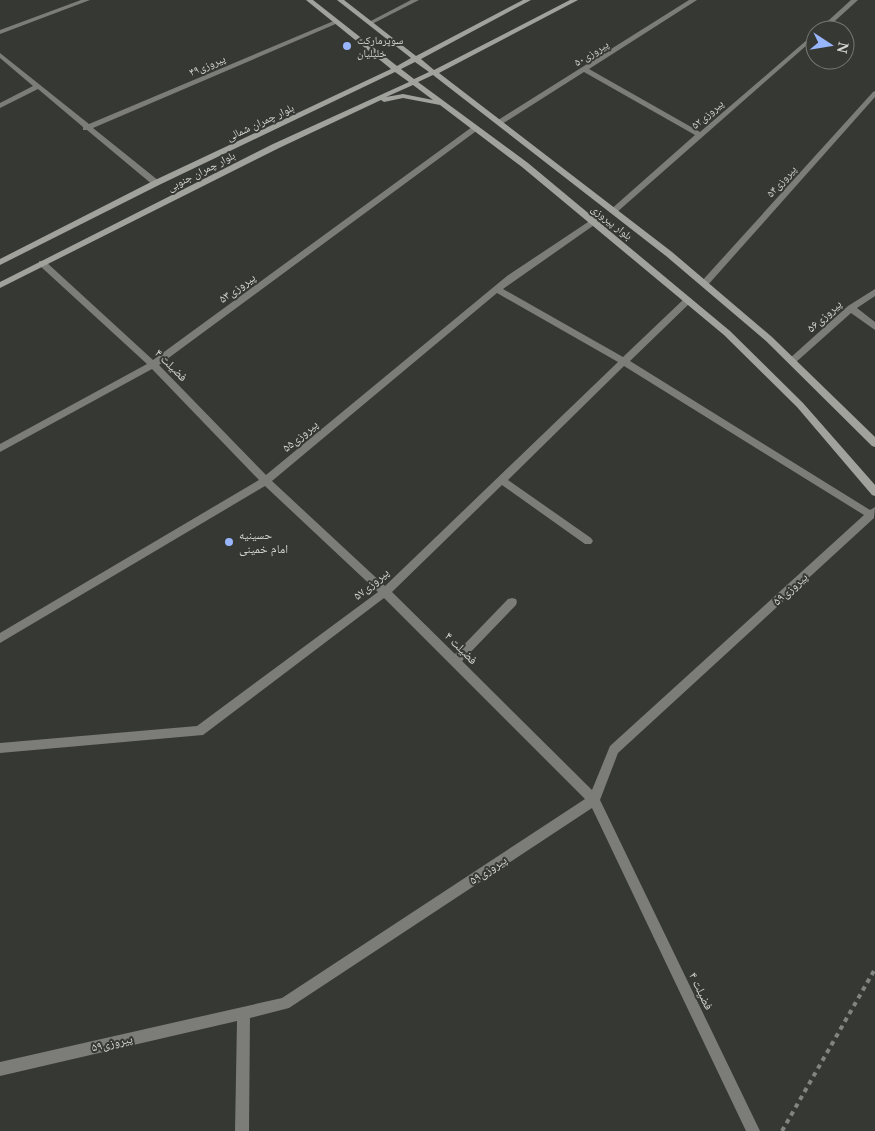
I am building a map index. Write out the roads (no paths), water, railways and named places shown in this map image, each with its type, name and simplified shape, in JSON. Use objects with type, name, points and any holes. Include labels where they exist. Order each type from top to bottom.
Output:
[{"type":"street","points":[[0,32],[87,0]]},
{"type":"street","name":"بلوار پیروزی","points":[[309,0],[413,82],[525,165],[727,333],[800,406],[875,492]]},
{"type":"street","name":"بلوار پیروزی","points":[[340,0],[613,210],[704,284],[769,339],[875,443]]},
{"type":"street","points":[[370,23],[416,0]]},
{"type":"street","name":"بلوار چمران شمالی","points":[[0,262],[156,184],[396,69],[528,0]]},
{"type":"street","points":[[413,82],[575,0]]},
{"type":"street","name":"پیروزی۵۰","points":[[499,122],[694,0]]},
{"type":"street","points":[[832,20],[855,0]]},
{"type":"street","name":"پیروزی۴۹","points":[[86,128],[336,22]]},
{"type":"street","name":"پیروزی۵۲","points":[[613,210],[805,44]]},
{"type":"street","points":[[1,57],[156,184]]},
{"type":"street","points":[[584,69],[700,135]]},
{"type":"street","name":"بلوار چمران جنوبی","points":[[0,285],[276,146],[413,82]]},
{"type":"street","points":[[0,106],[37,87]]},
{"type":"street","name":"پیروزی۵۴","points":[[704,284],[875,93]]},
{"type":"street","points":[[368,103],[403,96],[442,103]]},
{"type":"street","name":"پیروزی۵۳","points":[[0,448],[153,365],[475,129]]},
{"type":"street","name":"پیروزی۵۵","points":[[0,638],[266,481],[510,278],[594,221]]},
{"type":"street","name":"فضیلت ۴","points":[[42,263],[153,365],[266,481],[385,592],[594,800],[753,1131]]},
{"type":"street","points":[[497,289],[624,362],[873,513]]},
{"type":"street","name":"پیروزی۵۶","points":[[792,361],[851,308],[875,292]]},
{"type":"street","name":"پیروزی۵۷","points":[[0,748],[199,731],[385,592],[688,300]]},
{"type":"street","points":[[851,308],[875,327]]},
{"type":"street","points":[[501,480],[588,541]]},
{"type":"street","name":"پیروزی۵۹","points":[[0,1068],[285,1004],[594,800],[614,750],[873,513]]},
{"type":"street","points":[[454,661],[512,602]]},
{"type":"street","points":[[242,1131],[244,1013]]},
{"type":"place","name":"سوپرمارکت خلیلیان","points":[[347,46]]},
{"type":"place","name":"حسینیه امام خمینی","points":[[229,542]]}]
